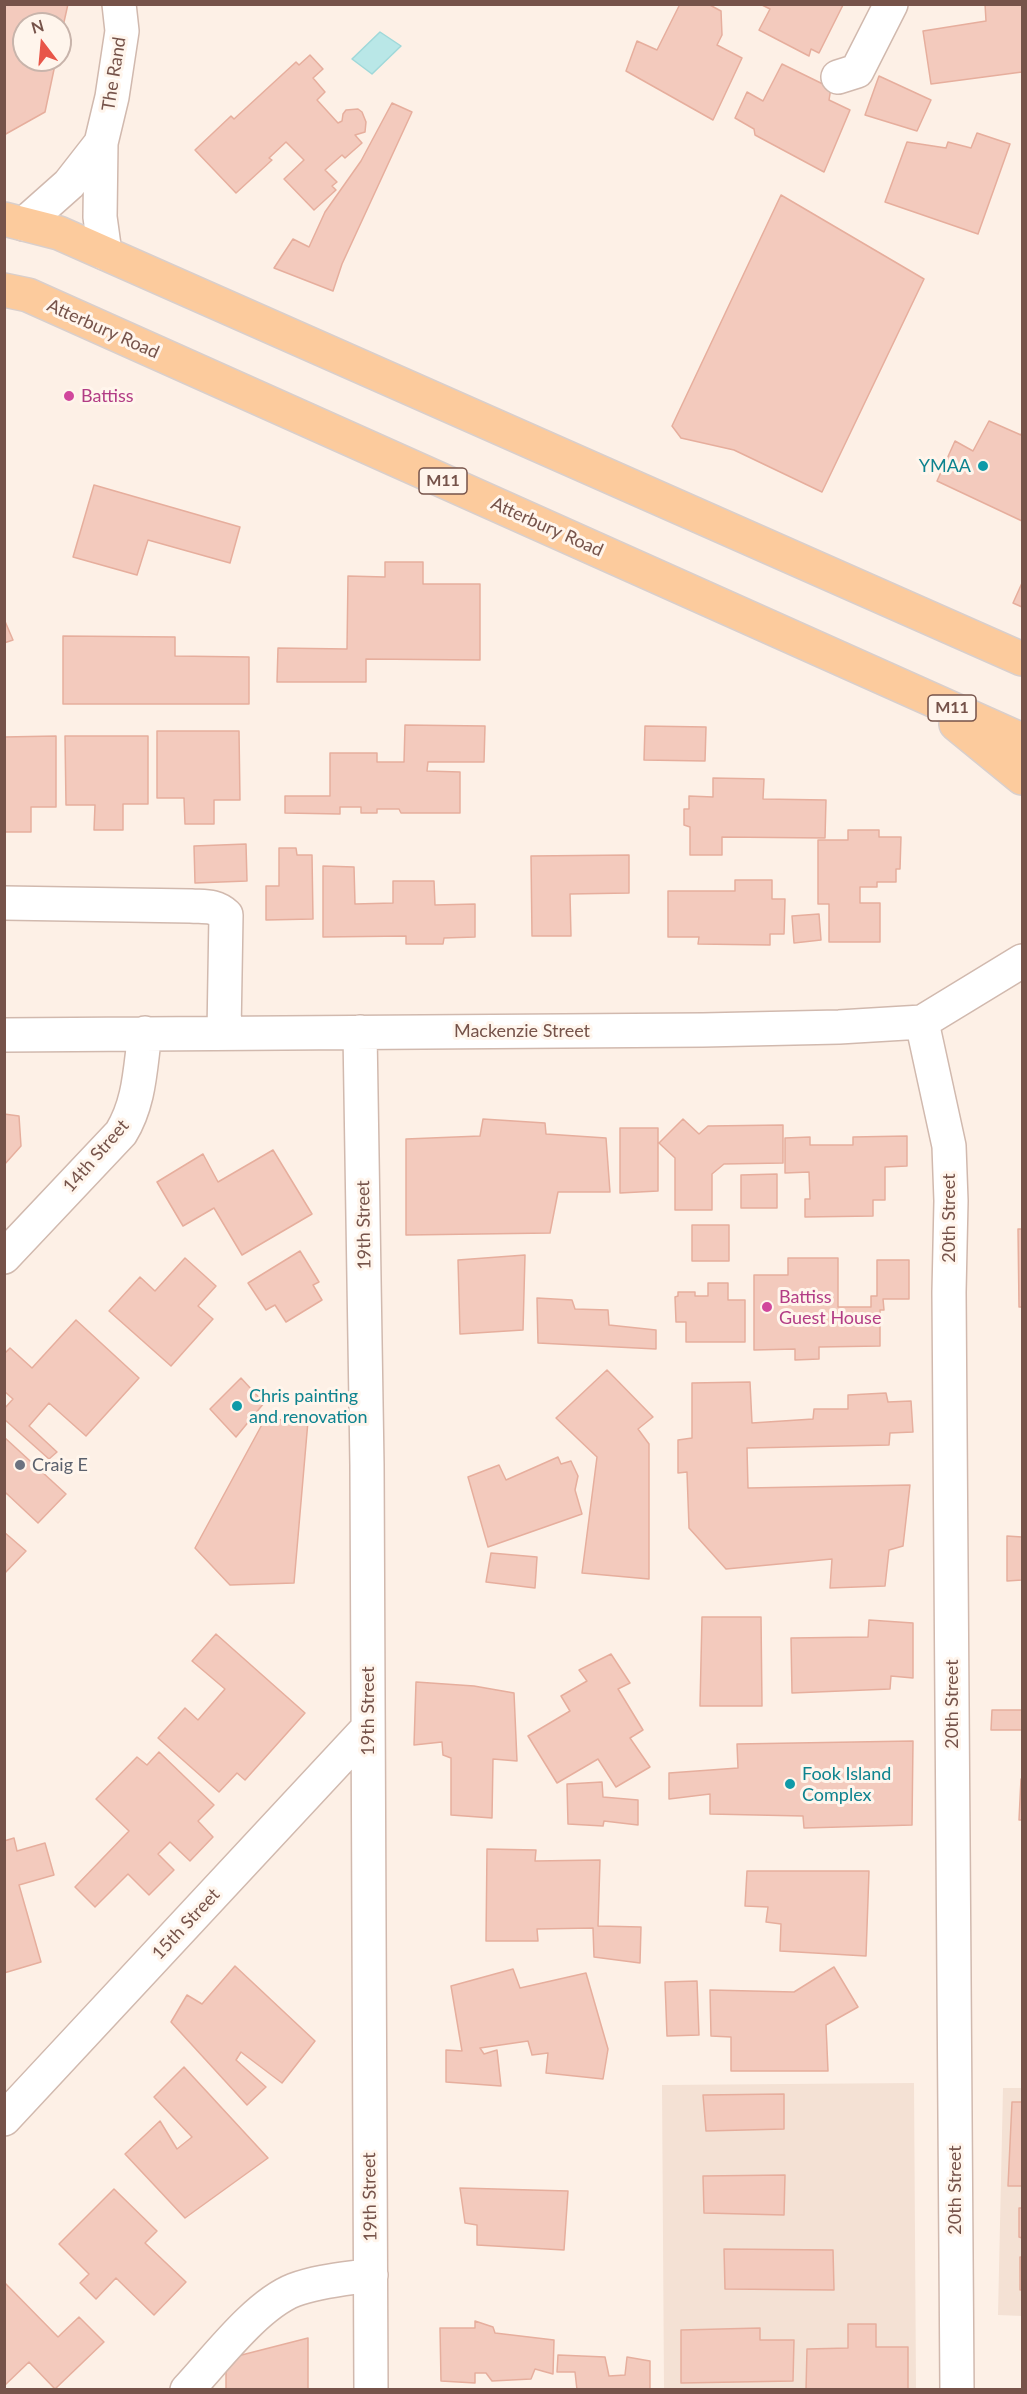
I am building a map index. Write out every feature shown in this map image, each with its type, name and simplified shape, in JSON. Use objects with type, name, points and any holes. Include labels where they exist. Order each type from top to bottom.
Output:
[{"type":"main road","points":[[14,222],[59,233],[1023,659]]},
{"type":"main road","name":"Atterbury Road","points":[[4,290],[39,300],[1023,740]]},
{"type":"main road","points":[[881,676],[968,732],[1023,778]]},
{"type":"street","name":"The Rand","points":[[105,253],[100,217],[101,143],[112,96],[122,31],[119,4]]},
{"type":"street","points":[[838,77],[857,70],[891,4]]},
{"type":"street","name":"The Rand","points":[[14,222],[69,184],[101,143]]},
{"type":"street","points":[[4,903],[191,906],[214,907],[220,910],[226,915],[224,1033]]},
{"type":"street","name":"Mackenzie Street","points":[[4,1035],[703,1030],[839,1027],[922,1022],[1023,961]]},
{"type":"street","name":"20th Street","points":[[922,1022],[946,1131],[951,1201],[949,1292],[957,2390]]},
{"type":"street","name":"19th Street","points":[[360,1032],[367,1465],[371,2390]]},
{"type":"street","name":"14th Street","points":[[4,1257],[121,1133],[131,1116],[137,1098],[145,1033]]},
{"type":"street","name":"15th Street","points":[[4,2119],[368,1728]]},
{"type":"street","points":[[190,2388],[256,2316],[275,2299],[314,2284],[371,2275]]},
{"type":"shaded area","points":[[914,2083],[916,2389],[664,2389],[662,2085]]},
{"type":"shaded area","points":[[1003,2088],[1022,2088],[1022,2316],[998,2315]]},
{"type":"water","points":[[380,32],[401,46],[372,74],[352,59]]},
{"type":"building","points":[[4,4],[68,4],[66,12],[12,12],[12,72],[53,72],[45,112],[4,135]]},
{"type":"building","points":[[680,4],[708,4],[721,11],[722,35],[717,45],[742,58],[713,120],[626,71],[637,41],[657,50]]},
{"type":"building","points":[[760,4],[843,5],[819,53],[811,49],[809,56],[759,30],[770,9]]},
{"type":"building","points":[[985,4],[1022,4],[1022,72],[931,84],[923,31],[986,21]]},
{"type":"building","points":[[310,55],[323,69],[313,78],[325,92],[317,100],[338,123],[342,121],[346,110],[358,109],[362,112],[366,122],[365,132],[355,135],[362,143],[345,158],[342,155],[325,170],[337,182],[332,186],[336,190],[314,210],[284,179],[304,160],[286,142],[269,158],[272,160],[236,193],[195,150],[231,116],[234,119],[296,62],[299,65]]},
{"type":"building","points":[[782,64],[831,88],[829,100],[850,110],[824,172],[755,135],[754,129],[735,118],[747,92],[763,101]]},
{"type":"building","points":[[879,76],[931,100],[917,131],[865,115]]},
{"type":"building","points":[[392,103],[412,112],[342,264],[333,291],[274,268],[293,239],[309,247],[325,212],[361,161]]},
{"type":"building","points":[[977,133],[1010,144],[978,234],[885,202],[907,142],[946,148],[948,142],[971,148]]},
{"type":"building","points":[[781,195],[924,279],[822,492],[734,450],[681,438],[672,426]]},
{"type":"building","name":"YMAA","points":[[989,421],[1021,435],[1022,432],[1022,521],[937,481],[955,441],[973,451]]},
{"type":"building","points":[[94,485],[240,527],[230,563],[148,540],[137,575],[73,557]]},
{"type":"building","points":[[385,562],[423,562],[423,584],[480,584],[480,660],[366,659],[366,682],[277,682],[278,648],[347,649],[348,576],[385,577]]},
{"type":"building","points":[[1022,583],[1022,607],[1013,603]]},
{"type":"building","points":[[4,619],[13,640],[4,643]]},
{"type":"building","points":[[63,636],[175,637],[175,656],[249,657],[249,704],[63,704]]},
{"type":"building","points":[[405,725],[485,726],[484,762],[428,762],[427,771],[460,772],[460,813],[401,813],[399,809],[377,809],[377,813],[361,813],[361,807],[340,807],[340,814],[285,813],[285,796],[330,796],[330,753],[377,753],[377,762],[404,762]]},
{"type":"building","points":[[645,726],[706,727],[705,761],[644,760]]},
{"type":"building","points":[[157,731],[239,731],[240,800],[214,800],[214,824],[185,824],[184,798],[157,798]]},
{"type":"building","points":[[56,736],[56,807],[31,807],[31,832],[4,832],[4,737]]},
{"type":"building","points":[[65,736],[148,736],[148,804],[123,804],[123,830],[94,830],[95,805],[66,805]]},
{"type":"building","points":[[713,778],[764,779],[763,799],[826,800],[825,838],[722,837],[722,855],[690,855],[690,827],[684,825],[684,809],[689,809],[689,796],[713,797]]},
{"type":"building","points":[[848,830],[879,830],[879,837],[901,837],[900,869],[896,869],[896,882],[877,882],[877,887],[860,887],[860,903],[880,903],[880,942],[829,942],[829,904],[818,904],[818,840],[848,840]]},
{"type":"building","points":[[246,844],[247,881],[195,883],[194,846]]},
{"type":"building","points":[[279,848],[296,848],[297,855],[312,855],[313,919],[266,920],[266,886],[279,886]]},
{"type":"building","points":[[629,855],[629,893],[570,894],[571,936],[532,936],[531,856]]},
{"type":"building","points":[[323,866],[354,867],[355,904],[393,903],[393,881],[434,881],[435,905],[475,904],[475,937],[444,938],[443,944],[406,944],[406,936],[323,937]]},
{"type":"building","points":[[735,880],[772,880],[772,899],[785,899],[784,934],[770,934],[770,945],[698,944],[699,937],[668,937],[668,891],[735,891]]},
{"type":"building","points":[[819,914],[821,940],[794,943],[792,916]]},
{"type":"building","points":[[4,1114],[19,1116],[21,1146],[4,1165]]},
{"type":"building","points":[[483,1119],[545,1123],[546,1134],[606,1138],[610,1192],[558,1192],[550,1233],[406,1235],[406,1139],[480,1136]]},
{"type":"building","points":[[683,1119],[699,1134],[708,1126],[783,1125],[783,1163],[724,1164],[712,1174],[712,1210],[675,1210],[675,1158],[659,1143]]},
{"type":"building","points":[[620,1128],[658,1128],[658,1191],[620,1193]]},
{"type":"building","points":[[907,1136],[907,1166],[885,1167],[885,1200],[873,1200],[873,1216],[805,1217],[805,1199],[810,1199],[809,1172],[785,1173],[785,1138],[810,1137],[810,1145],[853,1145],[853,1137]]},
{"type":"building","points":[[273,1150],[312,1214],[242,1255],[214,1208],[183,1226],[157,1182],[203,1154],[218,1182]]},
{"type":"building","points":[[777,1174],[777,1208],[741,1208],[741,1175]]},
{"type":"building","points":[[692,1225],[729,1225],[729,1261],[692,1261]]},
{"type":"building","points":[[1018,1229],[1022,1229],[1022,1307],[1019,1307]]},
{"type":"building","points":[[300,1251],[319,1282],[313,1285],[322,1300],[286,1322],[275,1305],[266,1310],[248,1283]]},
{"type":"building","points":[[525,1255],[523,1330],[460,1334],[458,1260]]},
{"type":"building","points":[[185,1258],[216,1286],[198,1306],[213,1319],[171,1366],[109,1311],[140,1277],[155,1291]]},
{"type":"building","points":[[788,1258],[838,1258],[838,1307],[871,1307],[871,1296],[877,1296],[877,1260],[909,1260],[909,1299],[883,1299],[884,1310],[880,1310],[880,1346],[819,1347],[819,1359],[795,1360],[795,1349],[754,1350],[754,1275],[788,1275]]},
{"type":"building","points":[[708,1283],[728,1283],[728,1300],[745,1300],[745,1342],[686,1342],[686,1322],[676,1322],[675,1297],[678,1296],[678,1292],[695,1292],[695,1296],[708,1296]]},
{"type":"building","points":[[537,1298],[572,1300],[575,1309],[608,1310],[609,1325],[656,1330],[656,1349],[538,1343]]},
{"type":"building","points":[[76,1320],[139,1378],[86,1436],[49,1403],[29,1426],[57,1452],[49,1459],[4,1419],[4,1409],[13,1399],[4,1391],[4,1354],[10,1348],[32,1368]]},
{"type":"building","points":[[607,1370],[653,1417],[638,1429],[649,1444],[649,1579],[582,1573],[597,1457],[556,1418]]},
{"type":"building","name":"Chris painting and renovation","points":[[241,1378],[264,1403],[236,1437],[210,1409]]},
{"type":"building","points":[[750,1382],[752,1423],[813,1419],[814,1409],[848,1409],[848,1395],[886,1393],[888,1402],[911,1401],[913,1432],[890,1433],[889,1445],[747,1448],[748,1488],[910,1485],[903,1546],[889,1550],[885,1586],[830,1588],[832,1559],[726,1569],[689,1528],[687,1472],[678,1473],[678,1440],[692,1438],[692,1383]]},
{"type":"building","points":[[265,1419],[308,1421],[294,1583],[230,1585],[195,1548]]},
{"type":"building","name":"Craig E","points":[[4,1437],[66,1494],[38,1523],[6,1493],[4,1495]]},
{"type":"building","points":[[558,1457],[561,1464],[571,1461],[578,1476],[575,1490],[582,1514],[488,1547],[468,1477],[499,1465],[506,1480]]},
{"type":"building","points":[[4,1532],[26,1551],[4,1574]]},
{"type":"building","points":[[1007,1536],[1022,1537],[1022,1580],[1007,1581]]},
{"type":"building","points":[[491,1553],[537,1557],[535,1588],[486,1582]]},
{"type":"building","points":[[702,1617],[761,1617],[762,1706],[700,1706]]},
{"type":"building","points":[[869,1620],[913,1623],[913,1678],[891,1676],[890,1689],[792,1693],[791,1638],[868,1637]]},
{"type":"building","points":[[216,1634],[305,1713],[245,1780],[237,1773],[219,1792],[158,1738],[185,1708],[198,1720],[225,1689],[192,1661]]},
{"type":"building","points":[[611,1654],[630,1683],[618,1689],[643,1730],[630,1738],[650,1767],[616,1787],[598,1759],[557,1783],[528,1736],[570,1711],[561,1696],[587,1681],[579,1670]]},
{"type":"building","points":[[416,1682],[474,1686],[514,1693],[517,1761],[493,1759],[492,1818],[451,1815],[451,1758],[443,1755],[442,1742],[414,1745]]},
{"type":"building","points":[[992,1710],[1022,1710],[1022,1730],[991,1730]]},
{"type":"building","name":"Fook Island Complex","points":[[913,1741],[912,1825],[804,1828],[803,1816],[710,1814],[710,1794],[669,1799],[669,1773],[738,1768],[737,1744]]},
{"type":"building","points":[[159,1752],[214,1805],[198,1821],[213,1837],[190,1861],[170,1842],[158,1854],[174,1870],[149,1895],[128,1874],[95,1907],[75,1887],[129,1831],[96,1799],[137,1757],[147,1765]]},
{"type":"building","points":[[1021,1779],[1022,1820],[1019,1820]]},
{"type":"building","points":[[602,1782],[603,1797],[638,1800],[638,1825],[604,1821],[603,1826],[568,1824],[567,1784]]},
{"type":"building","points":[[14,1838],[17,1851],[45,1843],[54,1875],[19,1885],[41,1962],[4,1973],[4,1841]]},
{"type":"building","points":[[487,1849],[536,1850],[535,1861],[600,1860],[598,1926],[641,1927],[640,1963],[594,1957],[593,1928],[537,1929],[538,1941],[486,1941]]},
{"type":"building","points":[[747,1871],[869,1871],[866,1956],[780,1951],[781,1924],[766,1922],[768,1907],[745,1906]]},
{"type":"building","points":[[235,1966],[315,2041],[282,2083],[241,2052],[236,2060],[266,2087],[247,2105],[171,2022],[187,1995],[202,2004]]},
{"type":"building","points":[[834,1967],[858,2007],[826,2025],[828,2071],[731,2071],[731,2037],[711,2036],[710,1990],[794,1992]]},
{"type":"building","points":[[513,1969],[520,1988],[586,1973],[608,2049],[603,2079],[546,2073],[548,2053],[532,2055],[528,2041],[480,2048],[484,2054],[497,2050],[501,2086],[446,2082],[446,2050],[462,2051],[451,1986]]},
{"type":"building","points":[[697,1981],[699,2035],[667,2036],[665,1982]]},
{"type":"building","points":[[184,2067],[268,2158],[185,2218],[125,2154],[160,2121],[177,2149],[192,2137],[154,2097]]},
{"type":"building","points":[[784,2094],[784,2129],[706,2131],[703,2095]]},
{"type":"building","points":[[1012,2102],[1022,2102],[1022,2186],[1008,2186]]},
{"type":"building","points":[[785,2175],[784,2215],[704,2213],[703,2176]]},
{"type":"building","points":[[460,2188],[568,2191],[564,2250],[477,2245],[477,2225],[465,2223]]},
{"type":"building","points":[[114,2189],[157,2231],[145,2243],[186,2282],[154,2315],[116,2278],[96,2299],[80,2283],[89,2274],[59,2244]]},
{"type":"building","points":[[1019,2208],[1022,2208],[1022,2238],[1019,2237]]},
{"type":"building","points":[[724,2249],[833,2250],[834,2290],[725,2289]]},
{"type":"building","points":[[1020,2257],[1022,2257],[1022,2290],[1020,2290]]},
{"type":"building","points":[[4,2282],[58,2337],[79,2317],[104,2342],[55,2389],[29,2362],[4,2386]]},
{"type":"building","points":[[475,2321],[493,2327],[495,2333],[554,2340],[553,2374],[535,2369],[531,2379],[492,2381],[486,2373],[475,2373],[475,2383],[441,2381],[440,2328],[475,2328]]},
{"type":"building","points":[[848,2324],[876,2324],[876,2347],[908,2347],[908,2390],[806,2390],[807,2349],[848,2348]]},
{"type":"building","points":[[760,2328],[760,2340],[794,2340],[793,2381],[681,2383],[681,2330]]},
{"type":"building","points":[[308,2338],[308,2390],[226,2390],[226,2359]]},
{"type":"building","points":[[558,2355],[605,2357],[609,2376],[625,2375],[627,2357],[650,2361],[650,2390],[577,2390],[575,2372],[557,2372]]},
{"type":"place","name":"Battiss","points":[[69,396]]},
{"type":"place","name":"YMAA","points":[[983,466]]},
{"type":"place","name":"Battiss Guest House","points":[[767,1307]]},
{"type":"place","name":"Chris painting and renovation","points":[[237,1406]]},
{"type":"place","name":"Craig E","points":[[20,1465]]},
{"type":"place","name":"Fook Island Complex","points":[[790,1784]]}]
